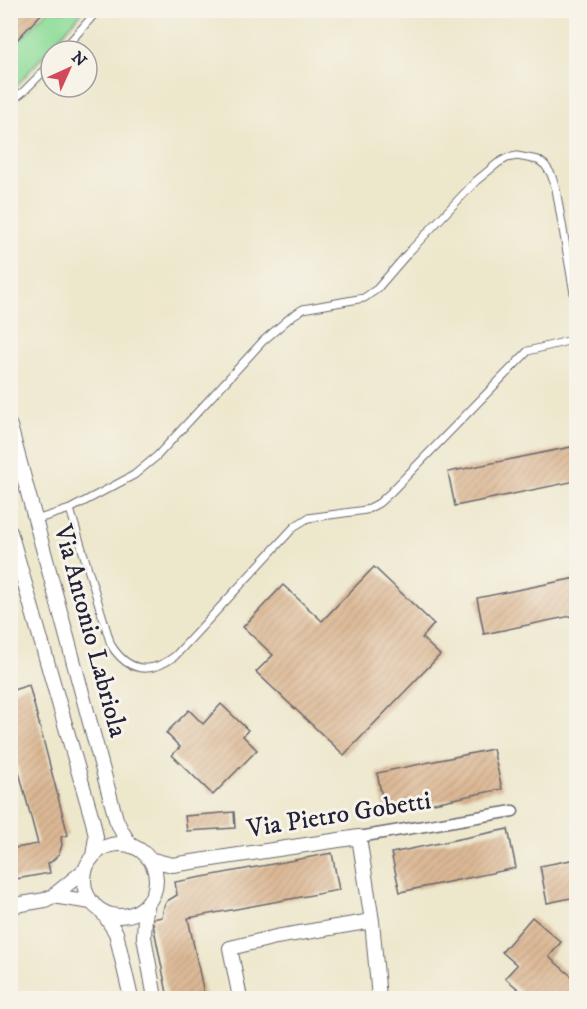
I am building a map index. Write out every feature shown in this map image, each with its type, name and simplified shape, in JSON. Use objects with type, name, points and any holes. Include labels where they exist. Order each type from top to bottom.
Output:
[{"type":"street","name":"Via Antonio Labriola","points":[[10,426],[116,819],[131,846]]},
{"type":"street","name":"Via Antonio Labriola","points":[[10,532],[93,822],[96,837],[93,856]]},
{"type":"street","name":"Via Pietro Gobetti","points":[[149,859],[172,865],[513,811]]},
{"type":"street","points":[[359,837],[372,921],[379,999]]},
{"type":"street","points":[[10,906],[45,900],[53,896],[85,870],[93,856],[102,848],[114,844],[138,849],[149,859],[154,870],[155,884],[152,896],[144,907],[133,914],[120,916],[108,914],[97,907],[53,896]]},
{"type":"street","points":[[155,884],[172,865]]},
{"type":"street","points":[[85,870],[86,894],[116,933],[131,999]]},
{"type":"street","points":[[148,902],[144,937],[155,999]]},
{"type":"street","points":[[240,999],[230,948],[372,921]]},
{"type":"lane","points":[[73,39],[98,10]]},
{"type":"lane","points":[[10,102],[39,76]]},
{"type":"lane","points":[[35,520],[70,509],[134,475],[157,456],[263,341],[292,316],[303,309],[364,298],[377,288],[476,181],[507,158],[517,156],[538,160],[551,174],[556,189],[576,305]]},
{"type":"lane","points":[[70,509],[111,645],[118,656],[128,664],[140,668],[153,668],[165,664],[295,526],[308,518],[366,510],[379,503],[528,351],[576,339]]},
{"type":"green space","points":[[48,11],[83,11],[58,39],[39,39],[39,60],[11,92],[11,48]]},
{"type":"building","points":[[10,10],[45,10],[10,47]]},
{"type":"building","points":[[576,446],[576,481],[455,506],[448,472]]},
{"type":"building","points":[[374,567],[434,624],[422,638],[440,655],[344,755],[256,672],[273,655],[243,627],[283,585],[322,621]]},
{"type":"building","points":[[576,578],[576,615],[484,634],[477,598]]},
{"type":"building","points":[[29,685],[68,835],[61,837],[62,845],[59,854],[48,863],[50,873],[10,880],[10,849],[38,844],[10,738],[10,691]]},
{"type":"building","points":[[221,704],[248,730],[243,736],[257,750],[213,795],[172,755],[180,747],[166,733],[189,710],[203,724]]},
{"type":"building","points":[[493,749],[502,789],[385,813],[377,773]]},
{"type":"building","points":[[234,812],[235,828],[187,831],[185,816]]},
{"type":"building","points":[[508,829],[516,868],[400,892],[391,853]]},
{"type":"building","points":[[332,853],[339,890],[188,918],[205,998],[168,998],[152,919],[162,917],[167,901],[177,895],[175,882]]},
{"type":"building","points":[[576,859],[576,897],[547,903],[540,866]]},
{"type":"building","points":[[532,917],[561,942],[549,957],[576,980],[576,998],[529,998],[505,978],[517,965],[502,952]]}]
